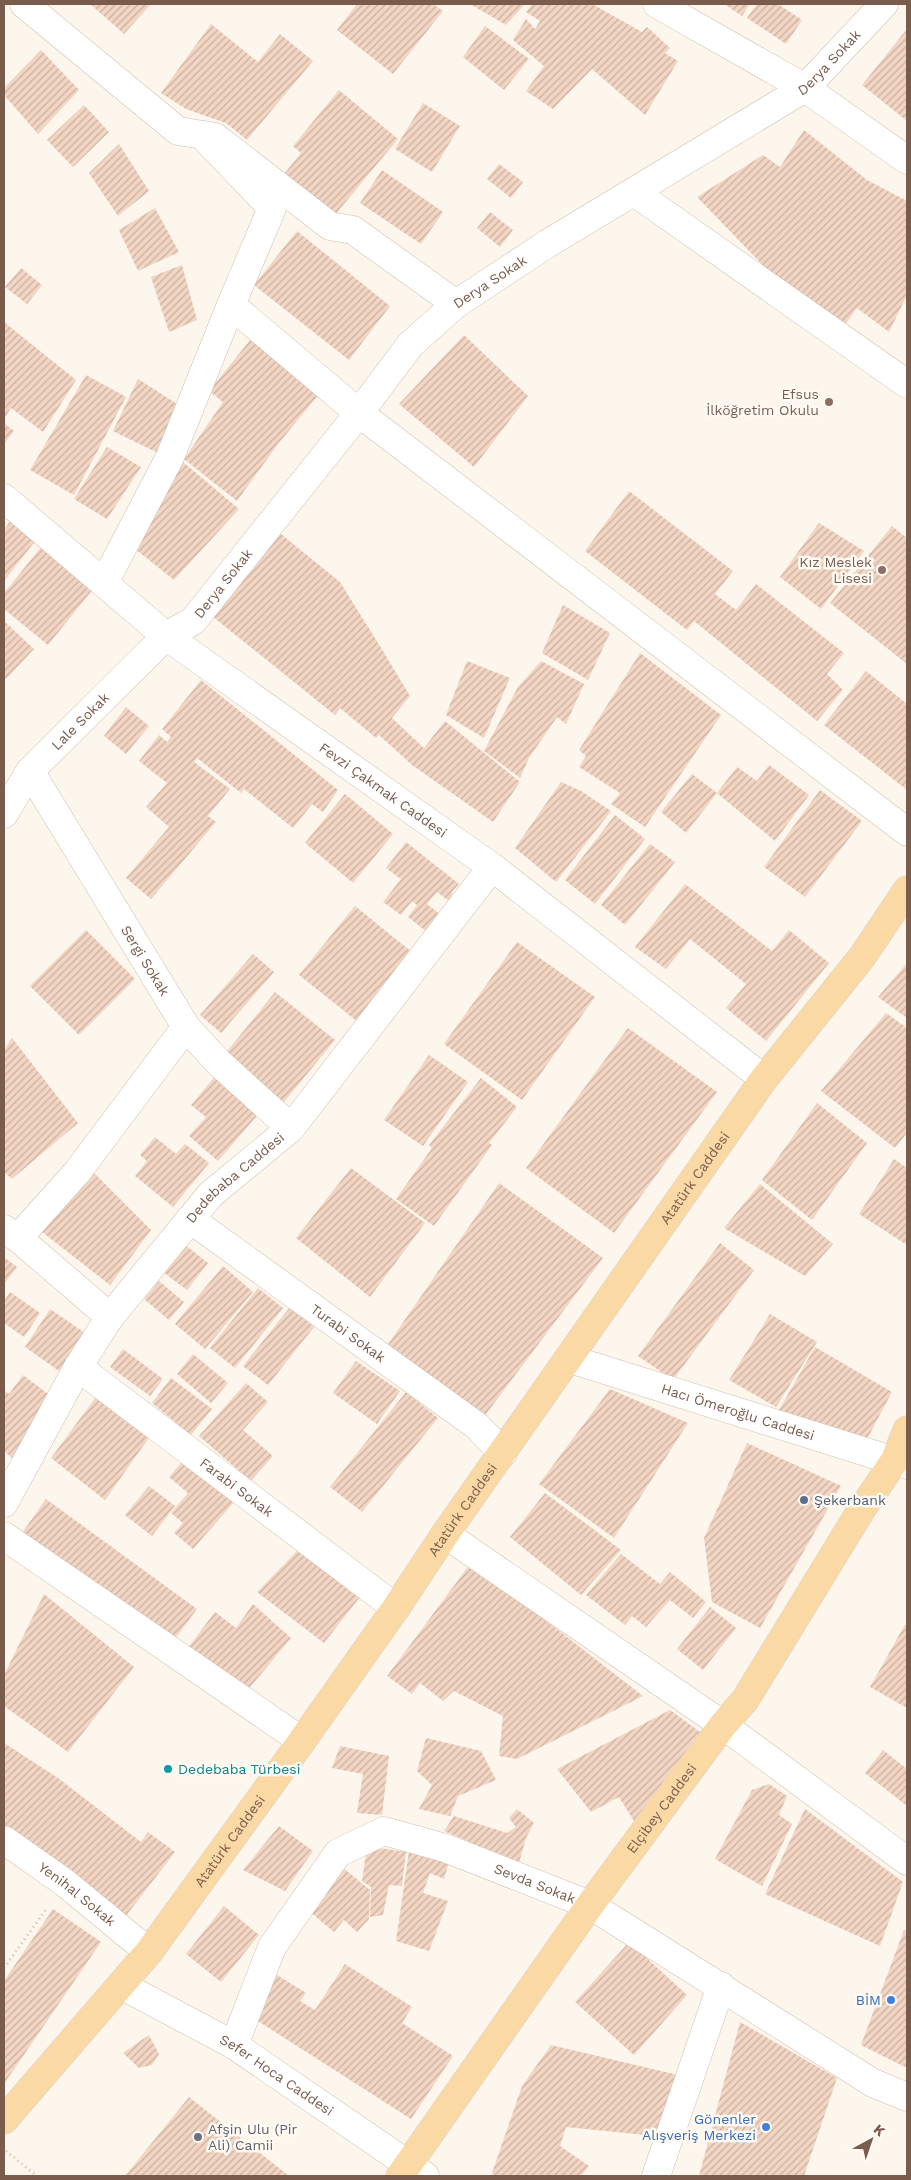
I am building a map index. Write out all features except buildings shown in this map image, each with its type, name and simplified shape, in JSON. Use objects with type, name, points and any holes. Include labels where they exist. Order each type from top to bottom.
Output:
[{"type":"main road","name":"Atatürk Caddesi","points":[[4,2120],[149,1952],[396,1608],[445,1534],[570,1359],[764,1079],[862,957],[907,890]]},
{"type":"main road","name":"Elçibey Caddesi","points":[[411,2172],[590,1905],[723,1725],[745,1700],[860,1512],[901,1463],[907,1430]]},
{"type":"street","points":[[24,4],[178,131],[215,137],[330,226],[353,230],[456,304]]},
{"type":"street","points":[[657,4],[805,88],[907,160]]},
{"type":"street","name":"Derya Sokak","points":[[166,636],[194,621],[359,413],[410,345],[456,304],[547,244],[805,88],[884,4]]},
{"type":"street","points":[[104,583],[170,457],[272,208],[202,135]]},
{"type":"street","points":[[634,192],[907,384]]},
{"type":"street","points":[[231,305],[359,413],[907,832]]},
{"type":"street","name":"Fevzi Çakmak Caddesi","points":[[4,498],[166,636],[492,867],[764,1079]]},
{"type":"street","name":"Lale Sokak","points":[[4,814],[30,771],[166,636]]},
{"type":"street","name":"Sergi Sokak","points":[[30,771],[186,1027],[218,1062],[291,1128]]},
{"type":"street","name":"Dedebaba Caddesi","points":[[4,1503],[78,1367],[110,1317],[210,1195],[291,1128],[492,867]]},
{"type":"street","points":[[110,1317],[11,1234],[78,1170],[186,1027]]},
{"type":"street","name":"Turabi Sokak","points":[[190,1219],[477,1426],[503,1453]]},
{"type":"street","name":"Hacı Ömeroğlu Caddesi","points":[[570,1359],[901,1463]]},
{"type":"street","name":"Farabi Sokak","points":[[78,1367],[396,1608]]},
{"type":"street","points":[[445,1534],[723,1725],[907,1861]]},
{"type":"street","points":[[4,1536],[302,1741]]},
{"type":"street","name":"Sevda Sokak","points":[[234,2044],[272,1947],[327,1868],[338,1853],[384,1831],[445,1848],[590,1905],[873,2083],[907,2097]]},
{"type":"street","name":"Yenihal Sokak","points":[[4,1840],[65,1883],[149,1952]]},
{"type":"street","name":"Sefer Hoca Caddesi","points":[[121,1985],[234,2044],[411,2172]]},
{"type":"street","points":[[656,2176],[721,1986]]},
{"type":"path","points":[[4,1968],[65,1883]]},
{"type":"path","points":[[4,2149],[37,2176]]},
{"type":"place","name":"Efsus İlköğretim Okulu","points":[[829,402]]},
{"type":"place","name":"Kız Meslek Lisesi","points":[[882,570]]},
{"type":"place","name":"Şekerbank","points":[[804,1500]]},
{"type":"place","name":"Dedebaba Türbesi","points":[[168,1769]]},
{"type":"place","name":"BİM","points":[[891,2000]]},
{"type":"place","name":"Gönenler Alışveriş Merkezi","points":[[766,2127]]},
{"type":"place","name":"Afşin Ulu (Pir Ali) Camii","points":[[198,2137]]}]
